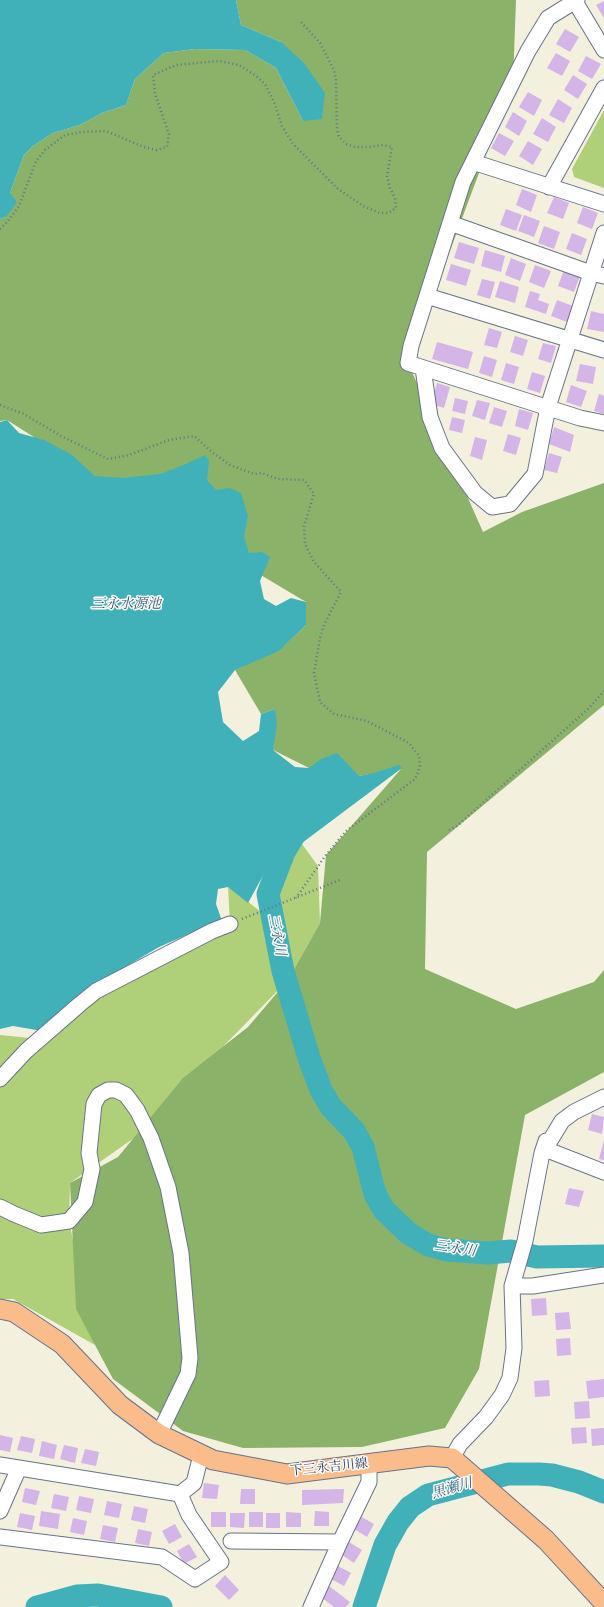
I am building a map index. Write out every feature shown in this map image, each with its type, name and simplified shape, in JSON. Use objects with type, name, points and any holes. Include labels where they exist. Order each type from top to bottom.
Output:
[{"type":"main road","name":"下三永吉川線","points":[[0,1309],[14,1312],[62,1344],[120,1405],[159,1434],[212,1460],[288,1474],[429,1456],[455,1461]]},
{"type":"main road","points":[[455,1461],[499,1501],[546,1540],[604,1603]]},
{"type":"street","points":[[604,50],[575,0],[548,18],[528,51],[463,182],[410,346],[408,363],[580,418],[604,423]]},
{"type":"street","points":[[550,187],[604,88]]},
{"type":"street","points":[[473,162],[604,204]]},
{"type":"street","points":[[450,223],[598,275]]},
{"type":"street","points":[[423,368],[430,417],[442,448],[475,493],[492,507],[510,504],[535,474],[548,407],[569,340],[598,275],[604,233]]},
{"type":"street","points":[[427,296],[604,350]]},
{"type":"street","points":[[0,1079],[26,1051],[96,991],[230,924]]},
{"type":"street","points":[[0,1206],[14,1214],[41,1225],[69,1221],[85,1202],[92,1169],[89,1153],[94,1104],[99,1095],[108,1090],[116,1090],[126,1095],[137,1110],[151,1138],[168,1186],[181,1253],[190,1358],[188,1374],[159,1434]]},
{"type":"street","points":[[546,1150],[562,1121],[574,1112],[604,1097]]},
{"type":"street","points":[[455,1461],[460,1444],[486,1417],[502,1395],[510,1378],[514,1348],[512,1286],[525,1241],[542,1153],[546,1141],[546,1150]]},
{"type":"street","points":[[546,1150],[604,1172]]},
{"type":"street","points":[[512,1286],[533,1286],[604,1275]]},
{"type":"street","points":[[0,1465],[180,1494],[194,1483],[201,1455]]},
{"type":"street","points":[[311,1607],[369,1482],[369,1464]]},
{"type":"street","points":[[0,1511],[19,1468]]},
{"type":"street","points":[[0,1538],[162,1557],[195,1579],[221,1562],[189,1515],[180,1494]]},
{"type":"street","points":[[232,1541],[340,1542]]},
{"type":"path","points":[[0,229],[8,222],[19,206],[36,161],[45,150],[65,135],[82,132],[106,131],[144,147],[156,150],[167,147],[169,134],[155,94],[153,75],[176,65],[219,61],[239,65],[265,84],[274,102],[282,126],[293,144],[337,188],[364,206],[380,213],[388,213],[396,208],[395,198],[390,188],[387,176],[392,146],[383,145],[355,147],[346,144],[339,137],[337,129],[336,79],[334,70],[320,43],[300,21]]},
{"type":"path","points":[[0,405],[24,414],[61,436],[108,459],[129,455],[169,440],[194,436],[230,465],[254,474],[262,473],[278,479],[304,480],[314,494],[304,526],[305,544],[314,562],[341,592],[324,625],[320,638],[314,674],[320,702],[334,714],[368,721],[409,743],[419,756],[420,767],[415,779],[346,831],[326,855],[296,898]]},
{"type":"path","points":[[449,830],[457,826],[588,709],[604,691]]},
{"type":"path","points":[[230,924],[340,880]]},
{"type":"green space","points":[[236,0],[516,0],[513,82],[408,363],[483,532],[522,512],[604,483],[604,705],[427,852],[425,969],[516,1009],[594,982],[604,970],[604,1072],[525,1115],[479,1369],[445,1428],[362,1447],[243,1448],[183,1431],[113,1379],[76,1309],[70,1183],[118,1157],[183,1078],[248,1027],[288,980],[320,923],[326,855],[401,769],[359,776],[309,768],[273,750],[275,709],[261,714],[235,670],[285,645],[306,625],[306,602],[95,476],[7,420],[0,421],[0,219],[6,217],[10,193],[24,155],[33,146],[53,133],[80,125],[102,113],[126,105],[135,79],[164,53],[195,49],[245,50],[276,68],[303,121],[281,42],[241,25]]},
{"type":"green space","points":[[604,110],[604,188],[574,177],[572,169]]},
{"type":"green space","points":[[302,844],[318,866],[320,923],[288,980],[134,1138],[70,1183],[69,1221],[95,1345],[13,1299],[0,1299],[0,1035],[40,1039],[80,1004],[230,924],[228,886],[261,912]]},
{"type":"water","points":[[0,0],[236,0],[241,25],[281,42],[304,63],[325,93],[322,119],[303,121],[276,68],[245,50],[195,49],[164,53],[135,79],[126,105],[102,113],[80,125],[53,133],[33,146],[24,155],[10,193],[17,202],[6,217],[0,219]]},
{"type":"water","name":"三永水源池","points":[[7,420],[19,433],[44,440],[72,455],[95,476],[123,478],[160,474],[205,455],[209,461],[207,480],[216,490],[230,488],[241,493],[248,516],[244,536],[249,553],[262,552],[270,557],[260,581],[264,599],[276,606],[291,598],[306,602],[306,625],[279,651],[235,670],[218,692],[223,722],[243,741],[259,731],[261,714],[275,709],[277,724],[273,750],[295,767],[309,768],[321,759],[337,753],[359,776],[399,765],[402,768],[266,870],[248,903],[228,887],[218,889],[216,904],[222,921],[159,947],[120,970],[48,1032],[13,1026],[0,1029],[0,422]]},
{"type":"building","points":[[604,1],[604,18],[596,5]]},
{"type":"building","points":[[565,29],[579,37],[570,52],[556,44]]},
{"type":"building","points":[[556,53],[570,61],[562,76],[547,68]]},
{"type":"building","points":[[586,56],[601,64],[592,79],[578,71]]},
{"type":"building","points":[[573,75],[587,84],[578,99],[564,90]]},
{"type":"building","points":[[528,92],[542,100],[534,116],[519,107]]},
{"type":"building","points":[[558,99],[572,108],[564,123],[549,115]]},
{"type":"building","points":[[513,112],[527,121],[519,136],[505,127]]},
{"type":"building","points":[[542,118],[556,127],[548,142],[533,134]]},
{"type":"building","points":[[499,133],[514,141],[505,156],[491,148]]},
{"type":"building","points":[[528,141],[542,149],[533,165],[519,156]]},
{"type":"building","points":[[522,189],[537,195],[531,212],[516,205]]},
{"type":"building","points":[[554,197],[569,203],[563,219],[547,213]]},
{"type":"building","points":[[583,207],[598,213],[592,229],[577,223]]},
{"type":"building","points":[[506,209],[522,215],[516,231],[500,225]]},
{"type":"building","points":[[524,215],[540,221],[534,237],[518,231]]},
{"type":"building","points":[[544,226],[560,232],[554,249],[538,243]]},
{"type":"building","points":[[572,233],[587,239],[581,255],[566,249]]},
{"type":"building","points":[[459,242],[479,248],[474,264],[454,258]]},
{"type":"building","points":[[485,250],[505,256],[501,272],[481,266]]},
{"type":"building","points":[[511,258],[526,264],[520,281],[505,275]]},
{"type":"building","points":[[451,264],[471,270],[466,286],[446,280]]},
{"type":"building","points":[[535,265],[551,271],[544,288],[529,282]]},
{"type":"building","points":[[564,270],[580,276],[574,292],[558,286]]},
{"type":"building","points":[[482,279],[495,282],[490,299],[477,295]]},
{"type":"building","points":[[500,281],[519,287],[515,303],[495,297]]},
{"type":"building","points":[[530,291],[540,294],[538,300],[549,304],[546,314],[525,307]]},
{"type":"building","points":[[557,300],[573,306],[567,322],[551,316]]},
{"type":"building","points":[[591,311],[604,314],[604,332],[587,329]]},
{"type":"building","points":[[489,328],[502,332],[497,348],[484,345]]},
{"type":"building","points":[[515,336],[528,340],[523,356],[510,352]]},
{"type":"building","points":[[437,342],[473,352],[468,369],[432,359]]},
{"type":"building","points":[[543,343],[556,346],[551,363],[538,359]]},
{"type":"building","points":[[484,356],[497,360],[492,377],[479,373]]},
{"type":"building","points":[[506,363],[519,367],[514,384],[501,380]]},
{"type":"building","points":[[580,364],[596,367],[593,384],[576,381]]},
{"type":"building","points":[[532,372],[545,376],[540,393],[527,389]]},
{"type":"building","points":[[437,383],[450,387],[444,408],[431,404]]},
{"type":"building","points":[[571,385],[587,391],[581,407],[566,402]]},
{"type":"building","points":[[599,394],[604,396],[604,414],[594,411]]},
{"type":"building","points":[[455,398],[468,401],[465,414],[452,411]]},
{"type":"building","points":[[477,400],[490,403],[485,420],[472,416]]},
{"type":"building","points":[[494,407],[507,411],[502,427],[489,423]]},
{"type":"building","points":[[519,409],[533,413],[528,430],[515,426]]},
{"type":"building","points":[[452,417],[465,420],[462,433],[449,430]]},
{"type":"building","points":[[554,427],[574,435],[570,452],[549,444]]},
{"type":"building","points":[[508,434],[521,438],[516,455],[503,451]]},
{"type":"building","points":[[475,437],[487,440],[482,460],[470,456]]},
{"type":"building","points":[[549,453],[562,457],[557,473],[544,470]]},
{"type":"building","points":[[592,1114],[604,1117],[602,1134],[588,1130]]},
{"type":"building","points":[[604,1140],[604,1160],[599,1159]]},
{"type":"building","points":[[569,1188],[584,1191],[579,1207],[565,1204]]},
{"type":"building","points":[[546,1298],[547,1315],[532,1316],[531,1299]]},
{"type":"building","points":[[569,1312],[571,1329],[556,1330],[555,1313]]},
{"type":"building","points":[[570,1338],[571,1355],[557,1356],[556,1339]]},
{"type":"building","points":[[604,1379],[604,1397],[588,1399],[586,1381]]},
{"type":"building","points":[[549,1380],[550,1396],[535,1397],[534,1381]]},
{"type":"building","points":[[589,1401],[590,1418],[575,1419],[574,1402]]},
{"type":"building","points":[[586,1427],[587,1443],[572,1444],[571,1428]]},
{"type":"building","points":[[604,1428],[604,1445],[592,1446],[591,1429]]},
{"type":"building","points":[[0,1435],[13,1438],[10,1452],[0,1450]]},
{"type":"building","points":[[21,1436],[35,1439],[32,1453],[17,1450]]},
{"type":"building","points":[[42,1441],[57,1445],[54,1459],[39,1456]]},
{"type":"building","points":[[64,1445],[78,1448],[75,1463],[60,1459]]},
{"type":"building","points":[[85,1449],[99,1452],[96,1466],[81,1463]]},
{"type":"building","points":[[204,1483],[219,1485],[217,1499],[202,1498]]},
{"type":"building","points":[[25,1488],[40,1491],[36,1505],[22,1502]]},
{"type":"building","points":[[241,1489],[255,1489],[255,1504],[240,1504]]},
{"type":"building","points":[[344,1489],[343,1503],[302,1505],[302,1490]]},
{"type":"building","points":[[54,1494],[69,1497],[66,1511],[51,1508]]},
{"type":"building","points":[[79,1496],[94,1499],[91,1513],[76,1510]]},
{"type":"building","points":[[107,1501],[122,1504],[119,1518],[104,1515]]},
{"type":"building","points":[[134,1506],[148,1509],[145,1523],[131,1520]]},
{"type":"building","points":[[41,1511],[60,1514],[58,1529],[39,1526]]},
{"type":"building","points":[[315,1511],[329,1512],[329,1526],[314,1526]]},
{"type":"building","points":[[211,1512],[226,1512],[226,1527],[211,1527]]},
{"type":"building","points":[[249,1512],[263,1512],[263,1527],[249,1527]]},
{"type":"building","points":[[286,1512],[301,1513],[301,1527],[286,1527]]},
{"type":"building","points":[[20,1513],[35,1516],[32,1530],[17,1527]]},
{"type":"building","points":[[230,1513],[245,1513],[244,1528],[230,1527]]},
{"type":"building","points":[[266,1513],[280,1513],[280,1528],[266,1528]]},
{"type":"building","points":[[362,1517],[374,1524],[367,1537],[354,1529]]},
{"type":"building","points":[[73,1518],[87,1521],[84,1535],[70,1532]]},
{"type":"building","points":[[175,1524],[182,1537],[169,1544],[162,1531]]},
{"type":"building","points":[[103,1525],[118,1528],[115,1542],[100,1539]]},
{"type":"building","points":[[138,1529],[152,1532],[149,1546],[135,1543]]},
{"type":"building","points":[[349,1542],[362,1550],[354,1563],[342,1555]]},
{"type":"building","points":[[189,1544],[197,1557],[184,1564],[177,1551]]},
{"type":"building","points":[[338,1566],[351,1573],[344,1586],[331,1579]]},
{"type":"building","points":[[225,1575],[239,1590],[229,1600],[215,1586]]},
{"type":"building","points":[[329,1586],[350,1602],[346,1607],[334,1607],[321,1597]]},
{"type":"waterway","name":"三永川","points":[[296,832],[284,852],[268,894],[283,971],[309,1058],[321,1090],[331,1107],[354,1131],[363,1147],[375,1194],[384,1210],[408,1233],[428,1245],[447,1250],[488,1253],[511,1251],[537,1257],[604,1256]]},
{"type":"waterway","name":"黒瀬川","points":[[364,1607],[385,1545],[398,1522],[410,1507],[428,1495],[508,1474],[552,1475],[579,1482],[604,1492]]},
{"type":"waterway","name":"黒瀬川","points":[[37,1607],[77,1596],[98,1595],[161,1607]]}]
